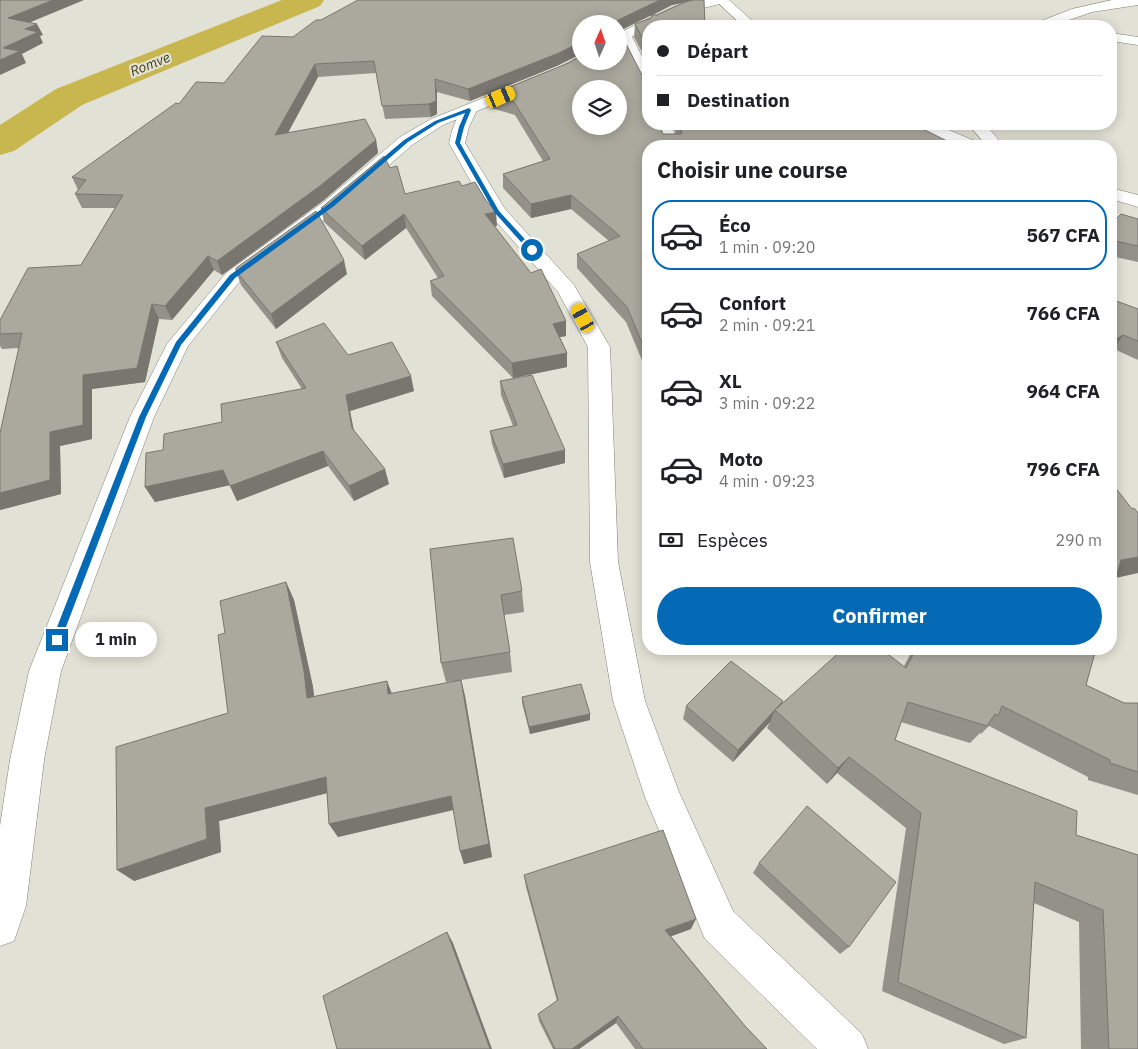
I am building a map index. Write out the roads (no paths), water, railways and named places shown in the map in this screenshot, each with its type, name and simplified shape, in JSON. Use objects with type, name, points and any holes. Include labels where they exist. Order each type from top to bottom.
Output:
[{"type":"street","points":[[657,20],[678,10],[720,0],[744,20]]},
{"type":"street","points":[[1057,20],[1083,10],[1115,2],[1138,1]]},
{"type":"street","points":[[628,34],[642,27]]},
{"type":"street","points":[[1117,38],[1138,41]]},
{"type":"street","points":[[628,49],[642,73]]},
{"type":"street","points":[[0,927],[6,906],[27,760],[46,671],[142,417],[178,344],[233,277],[332,205],[406,141],[437,122],[572,66]]},
{"type":"street","points":[[469,110],[461,127],[458,143],[497,212],[567,289],[599,347],[604,562],[629,701],[663,797],[720,925],[847,1049]]},
{"type":"street","points":[[935,130],[958,140]]},
{"type":"street","points":[[981,130],[991,140]]},
{"type":"street","points":[[1117,195],[1138,201]]},
{"type":"waterway","name":"Romve","points":[[0,143],[69,97],[309,0]]}]
